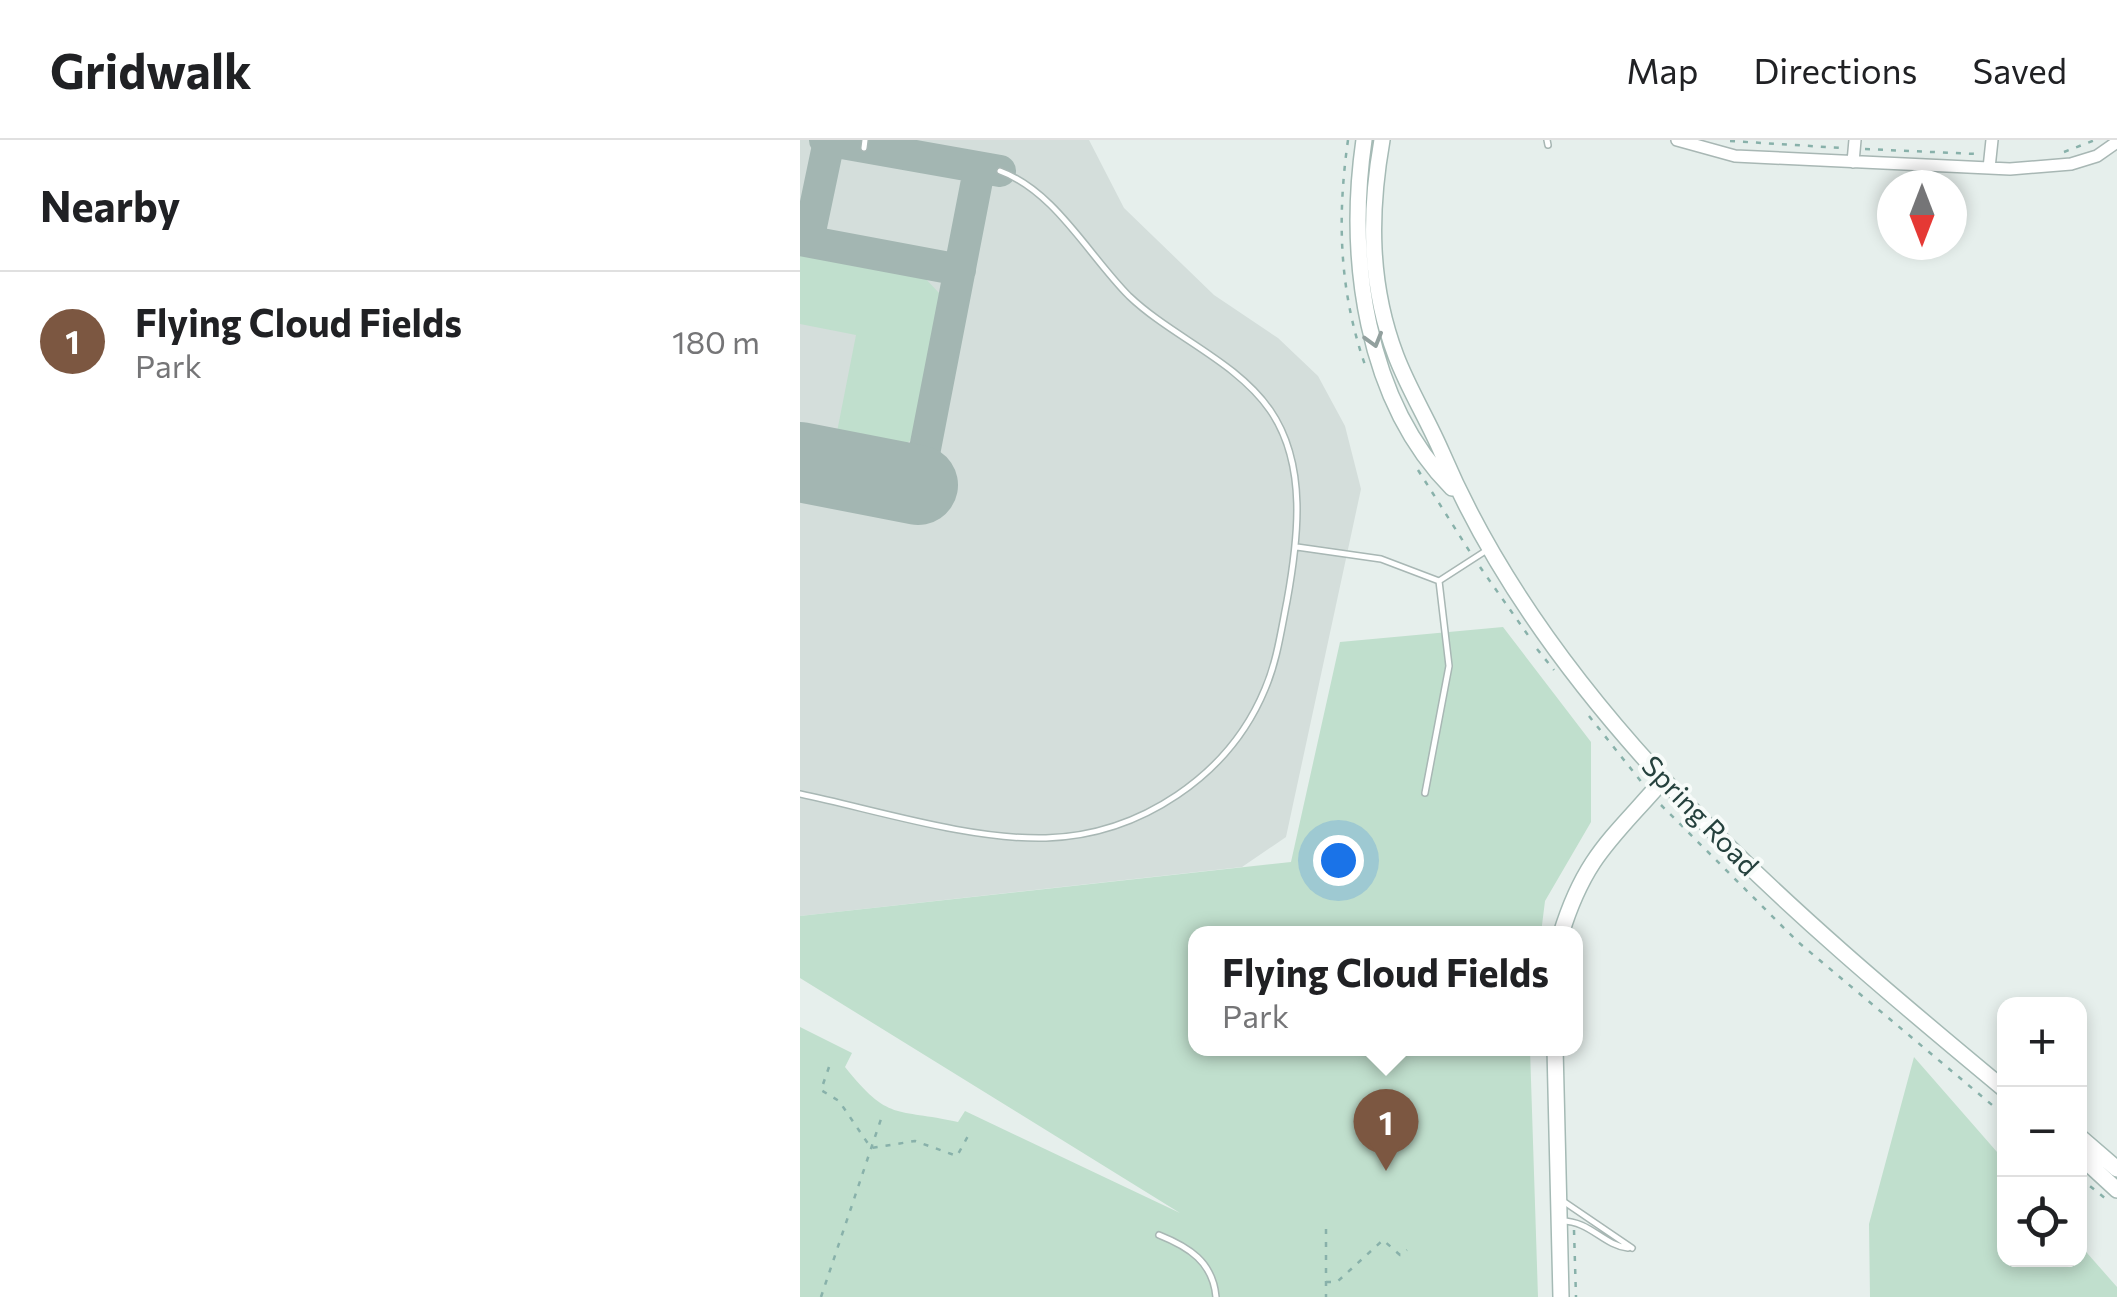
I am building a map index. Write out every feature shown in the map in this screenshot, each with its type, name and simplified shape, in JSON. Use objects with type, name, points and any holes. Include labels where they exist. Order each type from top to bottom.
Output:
[{"type":"main road","name":"Spring Road","points":[[1364,140],[1357,212],[1358,265],[1366,312],[1402,413],[1430,465],[1455,491]]},
{"type":"main road","name":"Spring Road","points":[[1382,140],[1372,214],[1380,309],[1455,491],[1489,548],[1657,786],[1809,924],[2002,1087]]},
{"type":"main road","points":[[1564,926],[1595,856],[1609,835],[1657,786]]},
{"type":"main road","points":[[1554,1056],[1561,1297]]},
{"type":"main road","points":[[2087,1143],[2117,1169]]},
{"type":"main road","points":[[2087,1162],[2117,1190]]},
{"type":"street","points":[[1678,140],[1853,162],[1990,161],[2046,169],[2098,156],[2117,142]]},
{"type":"street","points":[[1990,161],[1992,140]]},
{"type":"street","points":[[1853,162],[1855,144]]},
{"type":"lane","points":[[800,794],[994,834],[1045,838],[1108,828],[1156,809],[1202,778],[1251,717],[1277,652],[1297,547],[1298,508],[1286,447],[1269,408],[1247,384],[1130,296],[1032,188],[1000,172]]},
{"type":"lane","points":[[1297,547],[1381,559],[1438,581],[1444,596],[1448,682],[1425,793]]},
{"type":"lane","points":[[1438,581],[1489,548]]},
{"type":"lane","points":[[1558,1198],[1596,1219],[1632,1248],[1616,1246],[1584,1224],[1559,1222]]},
{"type":"lane","points":[[1159,1235],[1186,1246],[1200,1258],[1215,1284],[1216,1297]]},
{"type":"path","points":[[1348,140],[1340,247],[1350,318],[1366,370]]},
{"type":"path","points":[[2051,154],[2095,140]]},
{"type":"path","points":[[1716,144],[1855,144],[1990,161]]},
{"type":"path","points":[[1416,466],[1474,558],[1562,680]]},
{"type":"path","points":[[1582,706],[1615,753],[1657,786],[1662,807],[1798,942],[1997,1109]]},
{"type":"path","points":[[1654,812],[1662,807]]},
{"type":"path","points":[[829,1066],[821,1090],[838,1101],[871,1148]]},
{"type":"path","points":[[822,1297],[881,1118]]},
{"type":"path","points":[[871,1148],[915,1142],[957,1156],[968,1136]]},
{"type":"path","points":[[2087,1183],[2117,1207]]},
{"type":"path","points":[[1326,1229],[1326,1297]]},
{"type":"path","points":[[1326,1282],[1337,1282],[1384,1240],[1400,1256],[1407,1250]]},
{"type":"shaded area","points":[[800,140],[1089,140],[1124,208],[1214,295],[1278,338],[1318,376],[1345,426],[1361,489],[1286,837],[1242,867],[800,916]]},
{"type":"green space","points":[[800,252],[923,276],[941,295],[917,434],[899,451],[835,442],[856,335],[800,324]]},
{"type":"green space","points":[[1503,627],[1591,742],[1591,822],[1545,901],[1542,926],[1188,926],[1188,1056],[1530,1056],[1538,1297],[800,1297],[800,1027],[852,1053],[845,1067],[883,1105],[958,1122],[965,1111],[1180,1213],[800,978],[800,916],[1291,862],[1340,642]]},
{"type":"green space","points":[[1914,1057],[1997,1152],[1997,1267],[2087,1267],[2087,1253],[2117,1287],[2117,1297],[1870,1297],[1869,1224]]},
{"type":"taxiway","points":[[825,140],[1000,171]]},
{"type":"taxiway","points":[[808,241],[829,141]]},
{"type":"taxiway","points":[[918,485],[979,170]]},
{"type":"taxiway","points":[[800,240],[960,270]]},
{"type":"runway","points":[[800,462],[918,485]]},
{"type":"place","name":"Flying Cloud Fields","points":[[1386,1171]]}]
